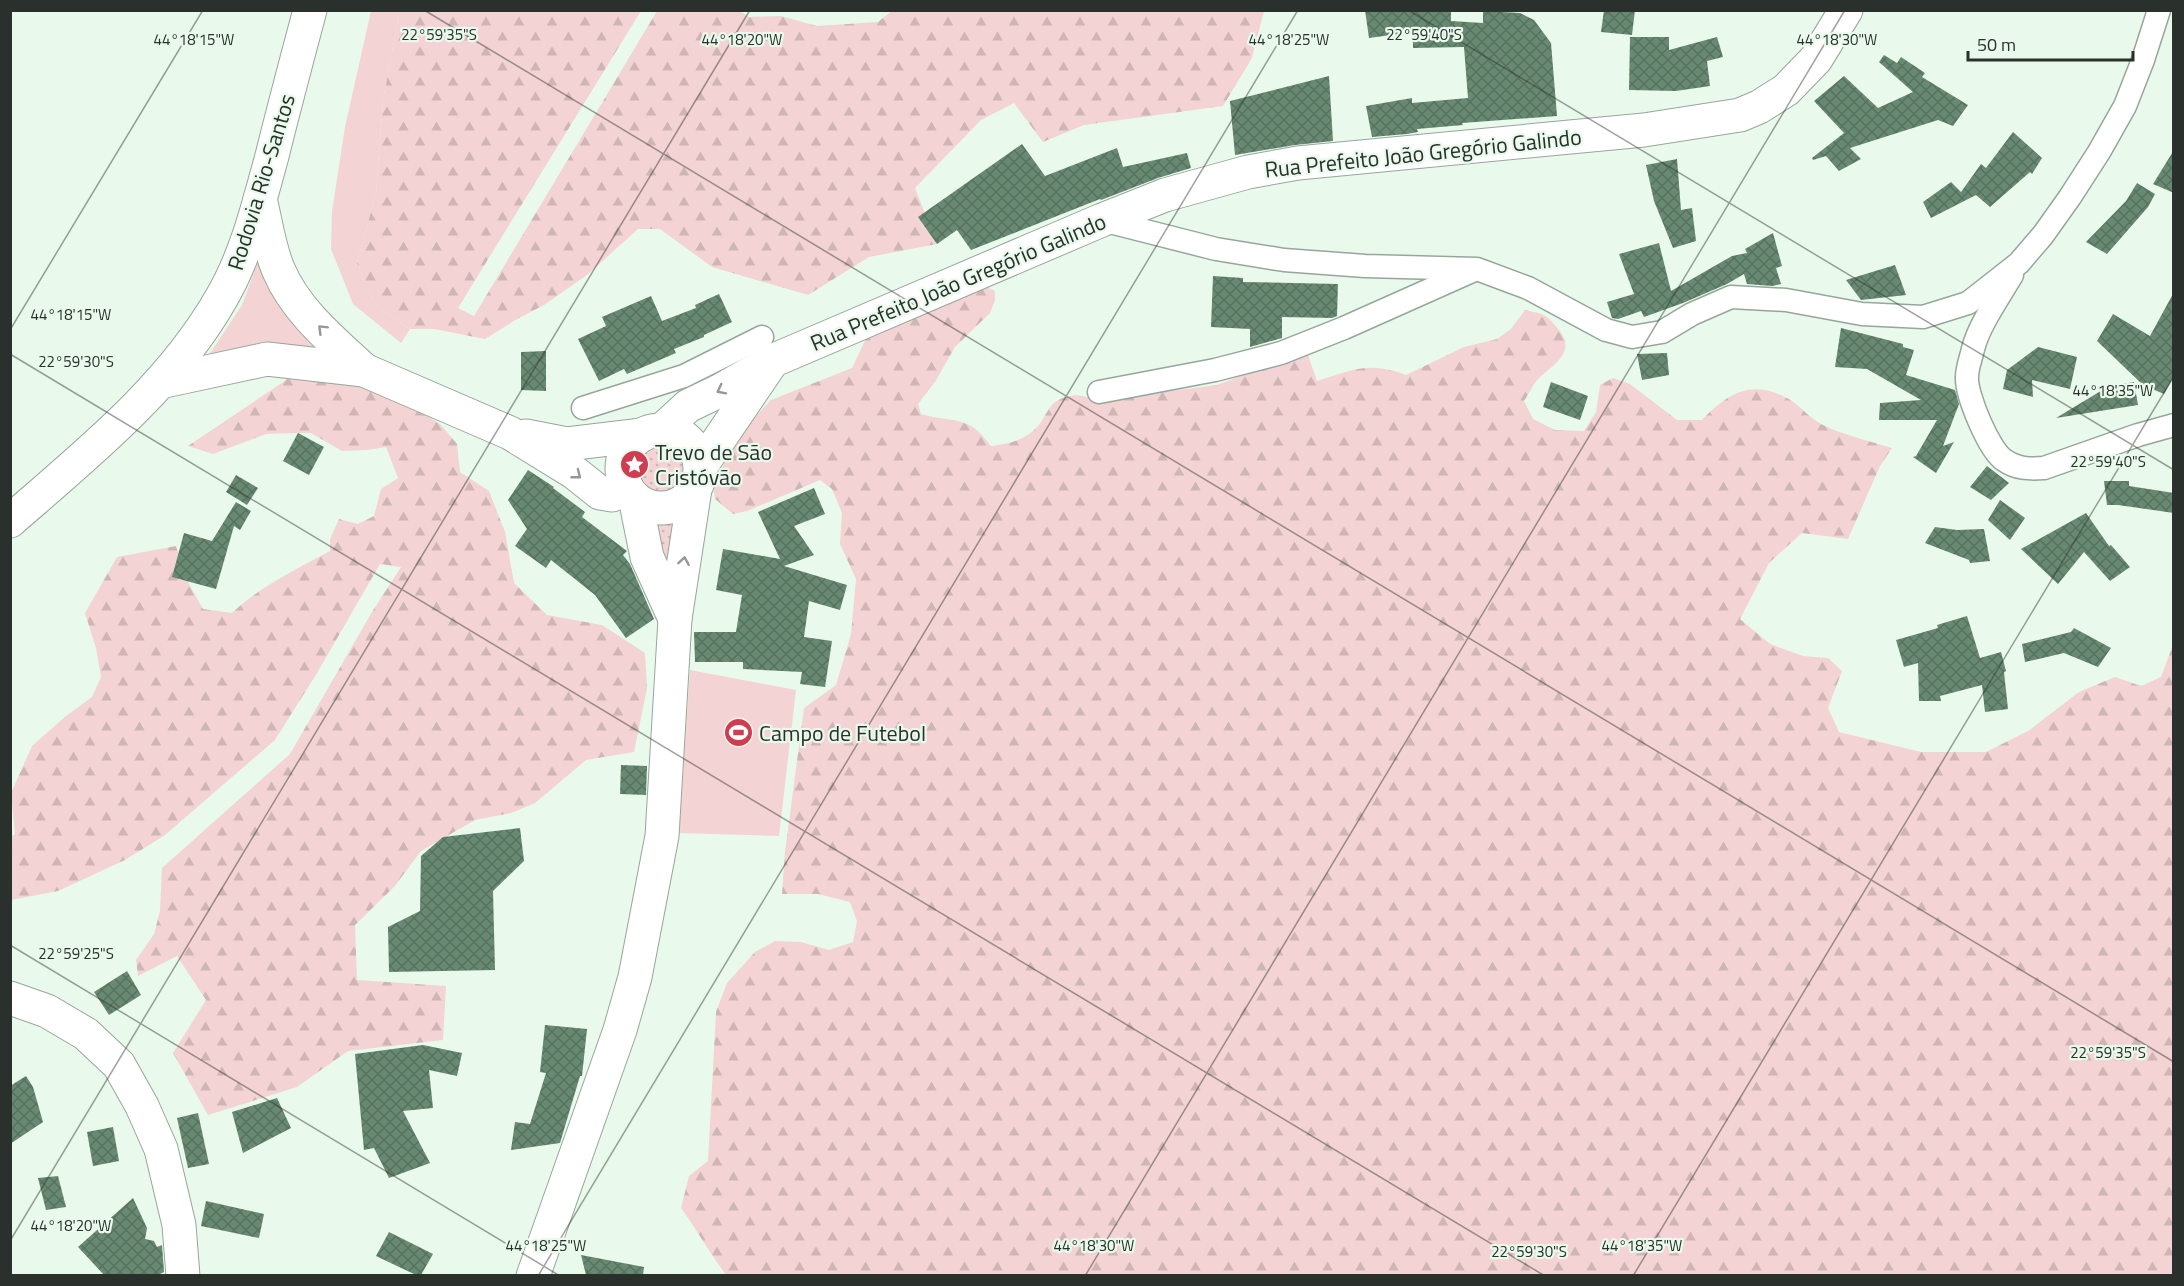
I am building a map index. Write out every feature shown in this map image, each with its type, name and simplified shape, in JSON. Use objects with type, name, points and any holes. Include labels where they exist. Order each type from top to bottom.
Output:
[{"type":"main road","name":"Rodovia Rio-Santos","points":[[10,521],[90,452],[160,382],[202,330],[223,296],[238,265],[260,199],[310,10]]},
{"type":"main road","name":"Rua Prefeito João Gregório Galindo","points":[[652,433],[686,391],[721,390],[767,349],[1165,195],[1248,172],[1298,163],[1644,130],[1740,115],[1760,107],[1786,90],[1816,59],[1846,10]]},
{"type":"main road","points":[[260,199],[279,271],[291,293],[306,313],[364,370]]},
{"type":"main road","points":[[630,492],[644,504],[655,508],[667,508],[688,498],[767,349]]},
{"type":"main road","points":[[160,382],[267,359],[364,370],[510,433],[575,473],[600,493],[612,495],[630,492]]},
{"type":"main road","points":[[510,433],[567,444],[673,432],[684,437],[698,455],[698,478],[675,619],[662,836],[635,977],[620,1030],[533,1275]]},
{"type":"main road","points":[[652,433],[633,442],[626,452],[623,475],[630,492],[647,557],[675,619]]},
{"type":"main road","points":[[10,998],[47,1011],[86,1034],[119,1065],[142,1106],[161,1149],[180,1225],[183,1275]]},
{"type":"street","points":[[2159,10],[2143,60],[2120,115],[2070,198],[2019,263],[1974,346],[1967,378],[1973,405],[1992,448],[2002,460],[2017,467],[2044,468],[2138,435],[2174,425]]},
{"type":"street","points":[[1102,220],[1216,249],[1284,260],[1365,266],[1477,268],[1528,288],[1606,330],[1632,337],[1662,332],[1692,314],[1731,297],[1786,300],[1862,314],[1923,317],[1968,303],[2019,263]]},
{"type":"street","points":[[1099,392],[1215,370],[1281,353],[1477,268]]},
{"type":"street","points":[[583,408],[686,391]]},
{"type":"green space","points":[[893,10],[1264,11],[1252,58],[1223,106],[1084,125],[1043,142],[1014,103],[981,120],[915,188],[937,244],[869,257],[808,295],[712,267],[660,229],[638,229],[587,275],[544,305],[485,339],[434,329],[410,329],[375,305],[357,263],[376,193],[383,100],[399,15],[404,11],[641,11],[458,308],[474,316],[657,11],[740,11],[749,17],[781,16],[817,26],[878,22]]},
{"type":"green space","points":[[371,11],[404,11],[399,15],[383,100],[376,193],[357,263],[375,305],[410,329],[401,343],[353,304],[331,249],[332,211],[345,127]]},
{"type":"green space","points":[[260,256],[324,348],[271,346],[203,364],[242,305]]},
{"type":"green space","points":[[984,286],[995,291],[995,300],[990,313],[955,347],[935,382],[918,404],[921,414],[968,424],[991,446],[1014,441],[1029,434],[1039,425],[1052,406],[1062,398],[1078,395],[1102,400],[1217,385],[1307,352],[1317,381],[1371,368],[1382,368],[1406,375],[1464,347],[1497,339],[1511,329],[1525,310],[1548,318],[1564,338],[1565,345],[1561,357],[1537,380],[1524,401],[1533,419],[1555,430],[1584,431],[1596,412],[1600,385],[1613,378],[1630,384],[1677,420],[1702,420],[1733,395],[1754,389],[1766,390],[1792,401],[1817,422],[1829,428],[1892,448],[1880,466],[1848,539],[1802,533],[1769,563],[1740,619],[1770,644],[1803,656],[1828,658],[1842,671],[1828,708],[1839,732],[1921,752],[1986,752],[2028,731],[2079,692],[2115,677],[2141,686],[2161,677],[2173,645],[2173,1275],[727,1276],[681,1208],[689,1176],[708,1161],[716,1012],[727,983],[755,952],[775,941],[801,942],[829,950],[853,942],[857,921],[850,902],[818,894],[782,894],[785,852],[804,708],[836,685],[851,634],[856,579],[840,544],[842,513],[832,489],[820,480],[747,511],[733,514],[715,499],[713,485],[740,433],[771,400],[852,368],[870,330]]},
{"type":"green space","points":[[292,376],[369,383],[401,398],[441,425],[457,444],[460,472],[489,491],[505,532],[514,583],[547,615],[602,625],[645,653],[647,688],[634,752],[586,760],[535,803],[511,813],[475,820],[421,851],[394,887],[355,925],[357,980],[446,986],[443,1040],[348,1051],[297,1087],[208,1115],[173,1053],[206,1000],[177,956],[138,976],[136,960],[154,934],[160,911],[162,868],[290,754],[372,612],[401,567],[380,564],[275,740],[165,835],[125,860],[58,891],[11,900],[10,837],[15,834],[11,793],[32,746],[92,697],[101,677],[96,648],[85,613],[117,557],[176,546],[188,582],[203,609],[232,613],[267,587],[330,551],[330,539],[339,519],[358,524],[374,516],[381,489],[398,478],[386,447],[342,451],[311,433],[266,434],[213,454],[188,446]]},
{"type":"green space","points":[[661,443],[671,445],[680,451],[686,460],[688,470],[686,480],[680,489],[671,495],[661,497],[651,495],[642,489],[636,480],[634,470],[636,460],[642,451],[651,445]]},
{"type":"green space","points":[[677,514],[674,568],[665,567],[645,517]]},
{"type":"green space","name":"Campo de Futebol","points":[[690,670],[796,690],[779,836],[679,833]]},
{"type":"building","points":[[1365,10],[1451,10],[1451,21],[1483,23],[1483,11],[1520,13],[1534,20],[1551,43],[1557,116],[1462,123],[1463,125],[1417,129],[1418,132],[1407,134],[1372,137],[1366,106],[1412,98],[1412,103],[1468,98],[1464,47],[1413,48],[1413,32],[1369,38]]},
{"type":"building","points":[[1604,10],[1635,10],[1632,35],[1601,32]]},
{"type":"building","points":[[1630,37],[1669,37],[1669,50],[1717,37],[1723,57],[1707,61],[1710,86],[1676,91],[1629,90]]},
{"type":"building","points":[[1884,55],[1897,63],[1901,57],[1925,73],[1922,77],[1968,105],[1953,126],[1938,120],[1850,148],[1861,159],[1839,171],[1826,156],[1813,160],[1812,158],[1844,133],[1814,101],[1844,76],[1878,108],[1913,92],[1879,62]]},
{"type":"building","points":[[1329,76],[1333,141],[1235,155],[1230,101]]},
{"type":"building","points":[[2013,132],[2042,158],[2032,174],[2030,172],[1990,207],[1976,195],[1931,218],[1923,202],[1951,182],[1961,192],[1981,164],[1986,168]]},
{"type":"building","points":[[1022,144],[1045,176],[1117,148],[1123,167],[1187,153],[1191,168],[1100,199],[971,250],[957,230],[937,244],[918,217]]},
{"type":"building","points":[[2174,150],[2174,193],[2153,184]]},
{"type":"building","points":[[1677,159],[1681,210],[1692,208],[1696,241],[1673,248],[1654,201],[1646,165]]},
{"type":"building","points":[[2137,183],[2155,194],[2148,207],[2107,254],[2086,242],[2126,201]]},
{"type":"building","points":[[1773,233],[1782,266],[1776,268],[1781,284],[1772,286],[1747,284],[1744,274],[1683,303],[1644,317],[1641,311],[1618,319],[1612,318],[1607,302],[1634,294],[1619,254],[1659,243],[1671,291],[1732,256],[1747,253],[1745,249]]},
{"type":"building","points":[[1895,265],[1906,295],[1861,300],[1846,280]]},
{"type":"building","points":[[1213,276],[1243,278],[1243,282],[1338,284],[1337,316],[1332,318],[1282,317],[1282,338],[1250,347],[1250,329],[1211,327]]},
{"type":"building","points":[[2174,292],[2174,376],[2164,394],[2143,385],[2097,341],[2113,314],[2150,336]]},
{"type":"building","points":[[719,294],[732,322],[674,349],[676,353],[627,374],[624,369],[599,381],[578,339],[606,326],[602,317],[651,296],[662,321],[696,308],[695,305]]},
{"type":"building","points":[[1841,328],[1903,344],[1903,347],[1914,350],[1906,375],[1955,390],[1959,404],[1943,446],[1954,442],[1936,473],[1913,457],[1916,456],[1937,420],[1879,420],[1880,403],[1921,400],[1867,369],[1835,367]]},
{"type":"building","points":[[2038,347],[2077,357],[2070,389],[2032,380],[2033,397],[2003,389],[2007,370]]},
{"type":"building","points":[[546,351],[546,391],[521,390],[521,352]]},
{"type":"building","points":[[1667,353],[1669,375],[1642,380],[1637,354]]},
{"type":"building","points":[[1551,382],[1588,396],[1580,420],[1543,407]]},
{"type":"building","points":[[2134,382],[2138,405],[2056,418],[2109,386]]},
{"type":"building","points":[[298,433],[324,447],[309,475],[283,461]]},
{"type":"building","points":[[1987,466],[2009,483],[1991,500],[1970,487]]},
{"type":"building","points":[[528,470],[585,512],[582,517],[627,551],[623,555],[630,564],[654,619],[626,638],[595,595],[551,560],[546,568],[515,546],[527,529],[508,500]]},
{"type":"building","points":[[236,475],[258,488],[247,505],[226,492]]},
{"type":"building","points":[[2104,481],[2129,481],[2129,486],[2174,493],[2174,513],[2107,505]]},
{"type":"building","points":[[814,488],[825,514],[794,526],[814,555],[784,566],[847,585],[840,610],[809,601],[804,637],[832,641],[825,687],[800,684],[802,672],[743,669],[743,662],[695,662],[694,632],[736,632],[742,595],[716,590],[723,549],[780,559],[758,512]]},
{"type":"building","points":[[2000,500],[2025,518],[2010,540],[1988,520]]},
{"type":"building","points":[[236,502],[251,511],[240,530],[234,526],[216,589],[172,577],[184,533],[212,541]]},
{"type":"building","points":[[2086,513],[2109,546],[2111,545],[2130,567],[2110,581],[2084,552],[2058,584],[2021,549]]},
{"type":"building","points":[[1935,527],[1957,530],[1984,529],[1990,561],[1970,563],[1969,560],[1925,543]]},
{"type":"building","points":[[1967,616],[1980,658],[2001,652],[2006,671],[2004,672],[2008,709],[1985,712],[1982,685],[1940,696],[1941,701],[1919,701],[1918,663],[1904,667],[1896,640],[1938,628],[1937,625]]},
{"type":"building","points":[[2074,628],[2111,648],[2098,667],[2064,653],[2025,662],[2022,644],[2071,632]]},
{"type":"building","points":[[621,765],[647,766],[646,795],[620,794]]},
{"type":"building","points":[[520,828],[524,861],[493,891],[495,970],[389,972],[388,927],[420,911],[421,856],[443,837]]},
{"type":"building","points":[[127,971],[141,995],[109,1015],[94,992]]},
{"type":"building","points":[[545,1025],[587,1029],[582,1076],[580,1076],[560,1143],[511,1150],[515,1122],[530,1124],[546,1073],[540,1072]]},
{"type":"building","points":[[423,1045],[462,1053],[457,1076],[429,1070],[433,1108],[403,1111],[430,1163],[389,1178],[374,1148],[364,1150],[355,1054]]},
{"type":"building","points":[[26,1076],[33,1087],[43,1122],[10,1144],[10,1086]]},
{"type":"building","points":[[277,1098],[291,1128],[243,1153],[232,1112]]},
{"type":"building","points":[[198,1113],[209,1164],[188,1168],[177,1118]]},
{"type":"building","points":[[113,1127],[119,1161],[93,1166],[87,1132]]},
{"type":"building","points":[[58,1176],[66,1207],[46,1210],[38,1178]]},
{"type":"building","points":[[133,1198],[147,1228],[145,1239],[154,1241],[157,1247],[162,1245],[164,1272],[158,1275],[104,1275],[78,1247]]},
{"type":"building","points":[[206,1201],[264,1214],[259,1238],[201,1226]]},
{"type":"building","points":[[389,1232],[433,1254],[421,1275],[416,1275],[376,1256]]},
{"type":"building","points":[[581,1255],[644,1267],[643,1275],[586,1275]]},
{"type":"place","name":"Trevo de São Cristóvão","points":[[634,465]]},
{"type":"place","name":"Campo de Futebol","points":[[738,733]]}]
